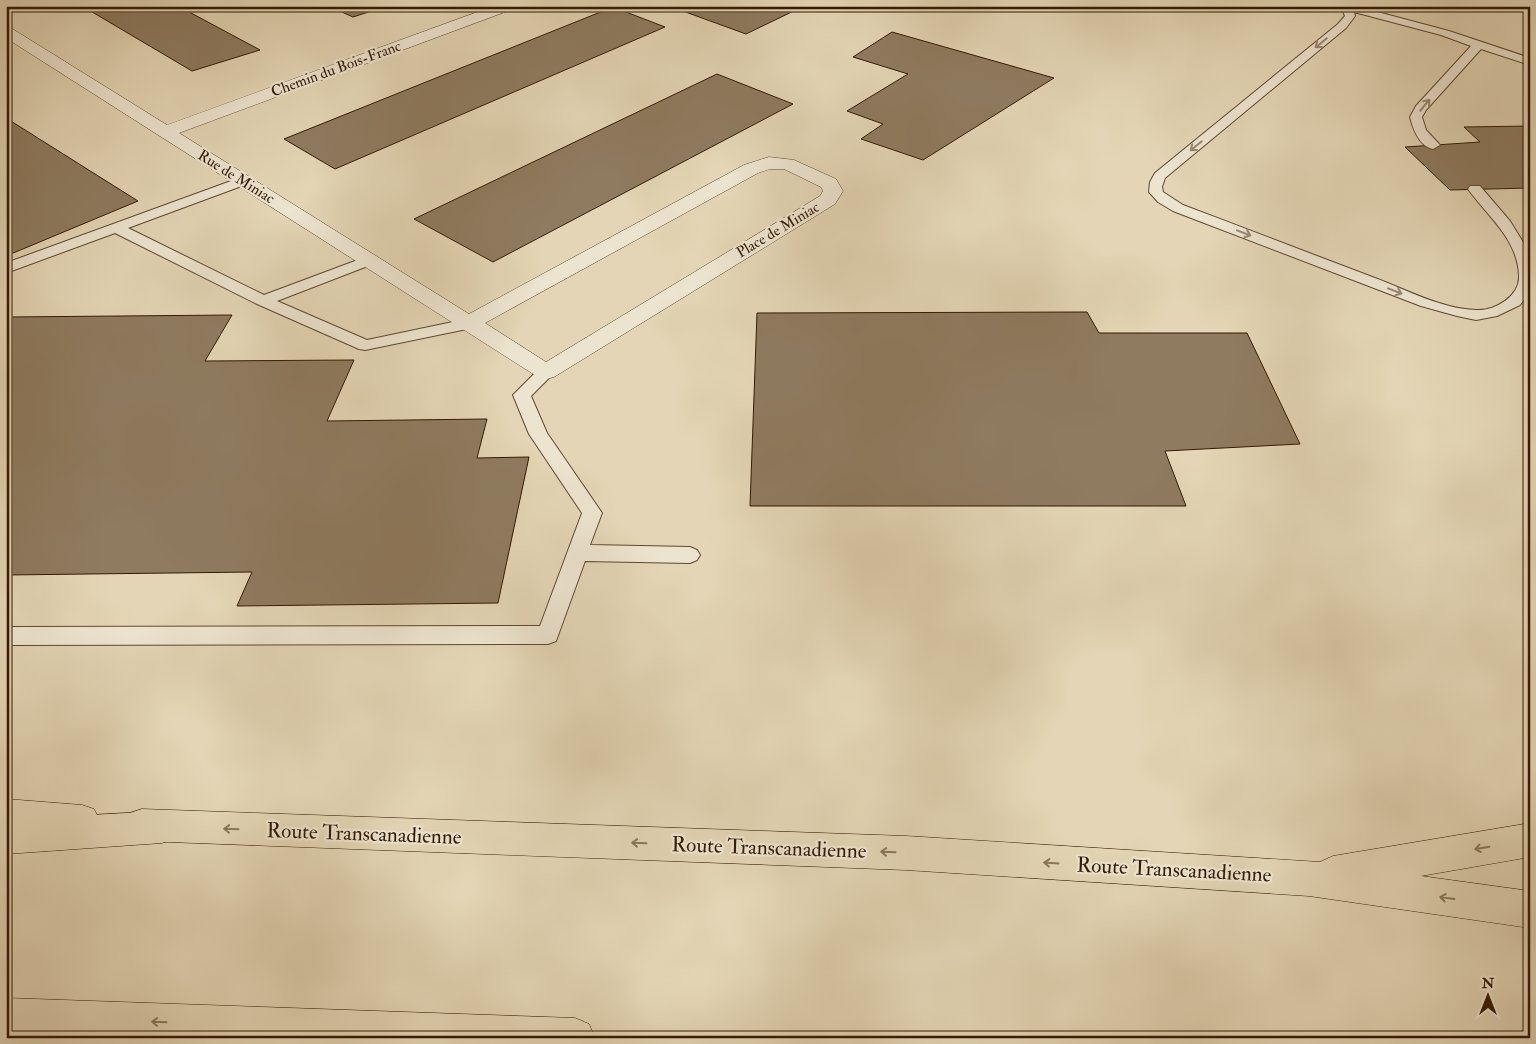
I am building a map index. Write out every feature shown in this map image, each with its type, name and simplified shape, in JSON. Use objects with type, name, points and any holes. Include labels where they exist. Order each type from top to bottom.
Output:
[{"type":"main road","name":"Route Transcanadienne","points":[[6,815],[162,827],[906,853],[1309,878],[1530,910]]},
{"type":"main road","points":[[6,837],[162,827]]},
{"type":"main road","points":[[1309,878],[1530,840]]},
{"type":"main road","points":[[6,1018],[575,1038]]},
{"type":"street","name":"Chemin du Bois-Franc","points":[[165,132],[508,6]]},
{"type":"street","name":"Rue de Miniac","points":[[6,31],[467,324]]},
{"type":"street","name":"Place de Miniac","points":[[467,324],[751,169],[769,163],[787,164],[829,183],[833,191],[828,200],[546,372]]},
{"type":"street","points":[[467,324],[546,372]]},
{"type":"lane","points":[[1345,7],[1407,22],[1530,62]]},
{"type":"lane","points":[[1345,7],[1350,16],[1342,26],[1160,176],[1155,183],[1154,189],[1158,195],[1178,208],[1427,303],[1458,312],[1477,315],[1494,313],[1510,305],[1521,294],[1527,281],[1520,248],[1500,217],[1475,189]]},
{"type":"lane","points":[[1433,145],[1420,131],[1416,117],[1420,109],[1479,44]]},
{"type":"lane","points":[[6,268],[242,181]]},
{"type":"lane","points":[[116,228],[263,300],[365,346],[467,324]]},
{"type":"lane","points":[[263,300],[368,261]]},
{"type":"lane","points":[[6,636],[548,635],[592,513],[538,434],[522,395],[546,372]]},
{"type":"lane","points":[[578,553],[690,555]]},
{"type":"building","points":[[82,6],[178,6],[260,50],[192,71]]},
{"type":"building","points":[[328,6],[387,6],[353,17]]},
{"type":"building","points":[[669,6],[804,6],[746,34]]},
{"type":"building","points":[[613,7],[665,27],[335,169],[284,139]]},
{"type":"building","points":[[892,32],[1054,78],[923,160],[861,139],[883,124],[847,111],[908,74],[853,57]]},
{"type":"building","points":[[717,74],[793,104],[493,262],[414,219]]},
{"type":"building","points":[[6,118],[138,201],[6,256]]},
{"type":"building","points":[[1530,126],[1530,188],[1450,190],[1405,147],[1480,142],[1464,127]]},
{"type":"building","points":[[1087,312],[1099,333],[1247,333],[1300,444],[1165,451],[1186,506],[750,506],[757,313]]},
{"type":"building","points":[[232,315],[205,361],[354,360],[327,421],[487,419],[477,458],[529,457],[498,603],[237,606],[252,572],[6,575],[6,317]]}]
